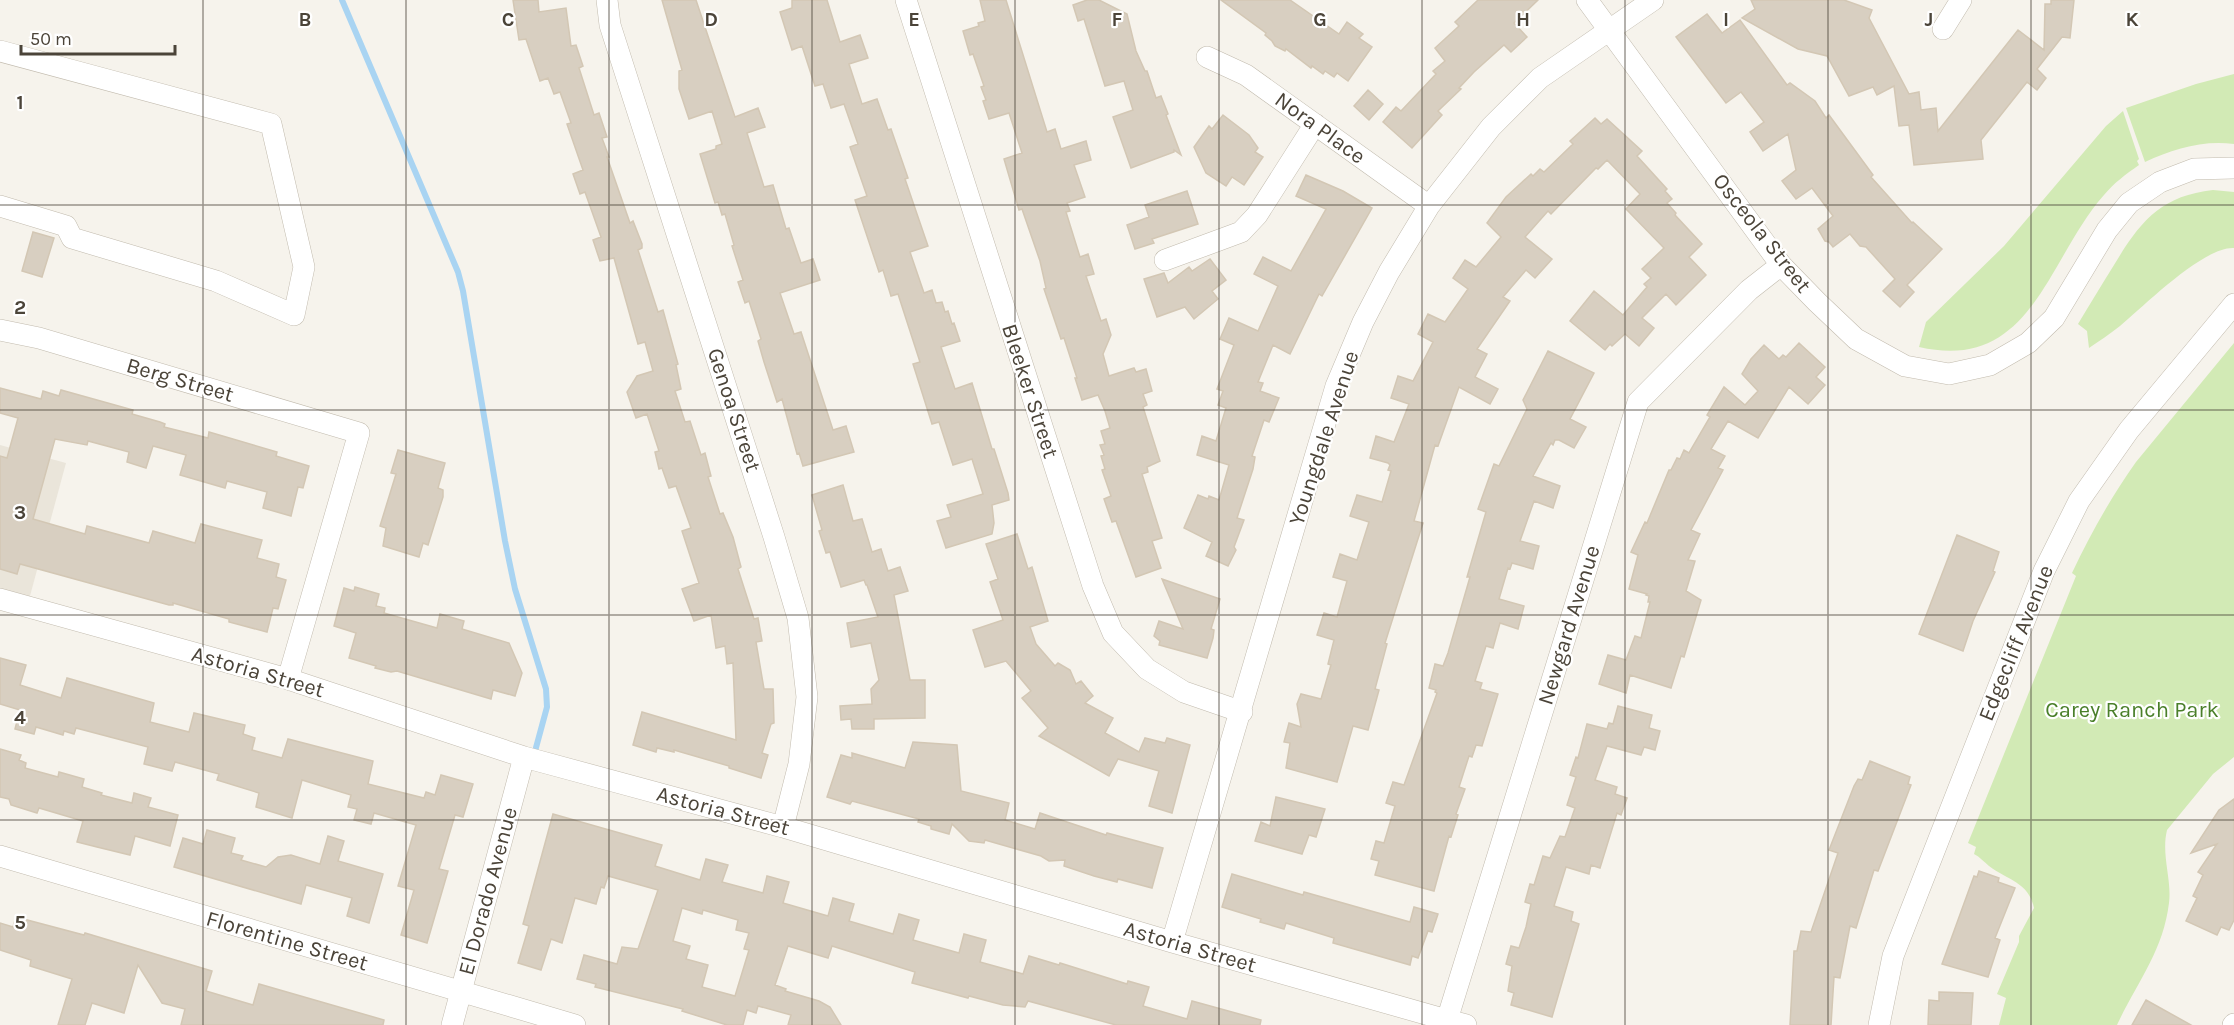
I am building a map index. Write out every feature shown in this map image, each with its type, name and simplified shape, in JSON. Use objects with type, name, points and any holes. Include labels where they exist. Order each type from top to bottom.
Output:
[{"type":"street","name":"Genoa Street","points":[[607,0],[610,25],[771,525],[798,618],[807,697],[799,764],[783,827]]},
{"type":"street","name":"Bleeker Street","points":[[906,0],[1093,586],[1113,633],[1147,669],[1184,692],[1242,712]]},
{"type":"street","name":"Osceola Street","points":[[1587,0],[1781,265],[1856,339],[1905,366],[1949,374],[1990,365],[2028,343],[2054,318],[2107,230],[2129,203],[2160,182],[2194,169],[2234,168]]},
{"type":"street","name":"Youngdale Avenue","points":[[1172,942],[1242,712],[1336,386],[1363,322],[1389,272],[1429,206],[1491,127],[1540,78],[1653,0]]},
{"type":"street","points":[[1943,29],[1961,0]]},
{"type":"street","points":[[0,51],[271,124],[304,267],[294,315],[216,281],[72,238],[66,226],[0,206]]},
{"type":"street","name":"Nora Place","points":[[1208,57],[1246,75],[1429,206]]},
{"type":"street","points":[[1165,260],[1241,232],[1257,214],[1315,124]]},
{"type":"street","name":"Newgard Avenue","points":[[1456,1022],[1638,402],[1749,290],[1781,265]]},
{"type":"street","name":"Edgecliff Avenue","points":[[1879,1025],[1893,956],[2049,561],[2079,501],[2129,430],[2234,304]]},
{"type":"street","name":"Berg Street","points":[[0,330],[39,338],[359,433],[288,679]]},
{"type":"street","name":"Astoria Street","points":[[0,599],[288,679],[524,757],[783,827],[1172,942],[1456,1022]]},
{"type":"street","name":"El Dorado Avenue","points":[[452,1025],[524,757]]},
{"type":"street","name":"Florentine Street","points":[[0,856],[575,1025]]},
{"type":"shaded area","points":[[0,445],[66,463],[27,607],[0,599]]},
{"type":"green space","points":[[2234,74],[2234,144],[2211,143],[2188,147],[2145,162],[2126,108],[2196,84]]},
{"type":"green space","points":[[2123,111],[2139,165],[2104,195],[2084,221],[2033,305],[2012,327],[1988,343],[1957,351],[1919,347],[1926,322],[2004,246],[2106,126]]},
{"type":"green space","points":[[2213,190],[2234,192],[2234,248],[2221,250],[2191,267],[2120,326],[2089,348],[2087,331],[2078,324],[2133,236],[2153,214],[2165,205],[2195,193]]},
{"type":"green space","name":"Carey Ranch Park","points":[[2234,343],[2234,757],[2213,774],[2167,830],[2165,849],[2170,894],[2166,921],[2155,952],[2117,1025],[1999,1025],[2006,998],[1997,994],[2019,942],[2019,936],[2034,908],[2027,892],[2022,887],[1974,854],[1976,847],[1968,843],[2076,576],[2072,573],[2094,530],[2136,462]]},
{"type":"building","points":[[513,0],[538,0],[539,12],[566,8],[571,46],[576,45],[583,66],[579,68],[594,115],[599,113],[607,137],[602,138],[609,157],[607,157],[630,223],[633,221],[642,244],[642,248],[638,250],[658,312],[663,310],[678,364],[676,365],[681,389],[675,391],[685,422],[690,421],[701,455],[705,453],[711,476],[708,477],[720,514],[723,513],[733,537],[741,567],[738,569],[754,619],[758,618],[762,641],[756,642],[764,689],[773,689],[774,723],[771,724],[762,753],[768,755],[761,778],[674,750],[674,752],[657,748],[656,752],[633,745],[642,712],[736,740],[733,663],[727,664],[725,646],[716,648],[711,615],[694,621],[682,589],[699,583],[682,531],[691,528],[676,486],[669,488],[662,468],[659,469],[655,452],[659,451],[647,414],[636,418],[627,392],[637,376],[653,371],[645,342],[638,344],[614,258],[600,261],[593,240],[601,237],[585,192],[580,194],[573,174],[583,170],[567,124],[571,123],[560,92],[554,94],[548,78],[540,81],[526,39],[519,40]]},
{"type":"building","points":[[662,0],[696,0],[735,117],[758,108],[765,127],[747,133],[764,187],[773,185],[786,229],[789,228],[801,263],[813,259],[820,280],[780,293],[794,334],[801,332],[833,430],[846,426],[854,452],[803,466],[799,453],[797,454],[782,399],[777,402],[764,362],[758,341],[761,339],[749,301],[745,303],[738,282],[743,280],[725,214],[722,215],[718,202],[715,203],[700,154],[716,149],[716,146],[722,144],[712,111],[689,119],[679,89],[679,71],[682,70]]},
{"type":"building","points":[[792,0],[827,0],[840,42],[860,35],[868,58],[849,64],[862,104],[877,99],[888,130],[891,129],[928,246],[910,252],[924,293],[932,290],[936,303],[942,302],[945,312],[948,311],[952,324],[954,323],[960,341],[941,347],[955,389],[972,383],[1008,493],[1009,500],[992,505],[994,523],[992,534],[946,548],[937,521],[951,517],[947,505],[983,494],[972,459],[953,465],[939,422],[932,424],[913,364],[920,362],[898,294],[891,296],[883,270],[879,272],[855,200],[867,196],[850,147],[858,144],[844,104],[831,108],[823,84],[815,86],[802,46],[792,50],[780,12],[792,8]]},
{"type":"building","points":[[980,0],[1006,0],[1047,132],[1055,129],[1061,149],[1086,141],[1091,160],[1074,165],[1085,197],[1067,203],[1070,211],[1066,212],[1080,257],[1088,254],[1094,274],[1086,276],[1101,321],[1106,319],[1111,335],[1103,354],[1109,376],[1134,368],[1136,372],[1146,369],[1152,391],[1143,394],[1147,405],[1143,407],[1160,461],[1147,467],[1148,472],[1142,474],[1162,538],[1152,541],[1161,568],[1136,577],[1116,521],[1112,522],[1104,499],[1111,496],[1102,470],[1105,469],[1101,456],[1104,455],[1100,445],[1105,444],[1101,431],[1110,428],[1105,411],[1098,395],[1082,400],[1064,338],[1061,339],[1044,289],[1046,288],[1040,261],[1022,209],[1019,210],[1004,159],[1022,153],[1009,113],[989,119],[983,101],[986,100],[981,87],[984,86],[973,54],[970,55],[963,31],[979,26],[978,23],[985,21]]},
{"type":"building","points":[[1087,0],[1099,0],[1127,14],[1136,51],[1147,71],[1156,98],[1161,96],[1181,155],[1174,150],[1174,152],[1131,168],[1113,117],[1133,110],[1124,81],[1105,86],[1084,19],[1078,21],[1073,5]]},
{"type":"building","points":[[1221,0],[1290,0],[1339,34],[1347,22],[1363,34],[1359,38],[1372,47],[1348,81],[1337,73],[1334,77],[1325,71],[1323,74],[1286,49],[1285,51],[1275,46],[1265,35],[1266,33]]},
{"type":"building","points":[[1478,0],[1538,0],[1514,23],[1527,37],[1511,52],[1504,45],[1474,72],[1459,88],[1461,89],[1438,111],[1442,115],[1412,148],[1383,122],[1396,107],[1401,111],[1436,74],[1433,71],[1445,61],[1435,48],[1459,26],[1455,22]]},
{"type":"building","points":[[1751,0],[1844,0],[1872,10],[1869,18],[1909,94],[1919,92],[1921,110],[1936,108],[1938,131],[2018,30],[2044,50],[2045,4],[2051,4],[2051,0],[2074,0],[2070,38],[2062,37],[2037,69],[2046,78],[2037,90],[2027,82],[1981,140],[1983,159],[1914,165],[1909,125],[1899,126],[1894,86],[1877,95],[1873,87],[1849,96],[1827,56],[1798,49],[1742,18],[1755,9]]},
{"type":"building","points":[[1707,14],[1722,33],[1740,20],[1787,85],[1790,83],[1815,101],[1826,118],[1829,115],[1873,175],[1871,177],[1912,223],[1942,249],[1907,285],[1914,292],[1900,307],[1883,291],[1895,279],[1866,247],[1860,246],[1850,234],[1833,247],[1825,241],[1818,229],[1833,216],[1812,188],[1796,199],[1782,181],[1796,170],[1788,134],[1763,151],[1750,132],[1764,122],[1741,92],[1726,103],[1676,37]]},
{"type":"building","points":[[1368,90],[1383,104],[1369,120],[1354,106]]},
{"type":"building","points":[[1223,115],[1249,135],[1258,148],[1255,152],[1263,157],[1244,185],[1232,177],[1226,186],[1206,173],[1194,147],[1209,126],[1212,129]]},
{"type":"building","points":[[1595,118],[1601,124],[1607,119],[1642,151],[1637,156],[1667,189],[1665,191],[1672,199],[1667,203],[1702,244],[1689,257],[1706,275],[1676,305],[1666,294],[1642,318],[1654,328],[1639,346],[1625,334],[1605,350],[1570,321],[1594,291],[1623,315],[1647,287],[1644,284],[1651,278],[1642,269],[1664,248],[1626,209],[1640,194],[1607,160],[1598,169],[1596,168],[1551,214],[1548,211],[1525,237],[1552,259],[1535,278],[1526,270],[1503,297],[1510,301],[1477,349],[1487,354],[1475,377],[1498,389],[1490,404],[1459,387],[1438,446],[1435,445],[1414,521],[1423,523],[1385,643],[1387,644],[1375,689],[1379,690],[1368,730],[1353,726],[1337,782],[1286,768],[1290,743],[1284,742],[1289,723],[1301,727],[1297,704],[1301,694],[1321,699],[1331,665],[1328,664],[1334,640],[1317,635],[1324,613],[1337,617],[1347,581],[1333,577],[1340,554],[1357,560],[1369,522],[1350,516],[1357,495],[1382,502],[1391,471],[1388,470],[1390,465],[1388,463],[1370,458],[1376,436],[1394,442],[1409,404],[1391,398],[1398,376],[1413,381],[1433,342],[1418,334],[1428,314],[1445,322],[1468,289],[1453,278],[1465,260],[1476,267],[1501,237],[1487,223],[1506,197],[1531,174],[1533,176],[1540,169],[1544,172],[1573,144],[1570,141]]},
{"type":"building","points":[[1306,175],[1343,191],[1372,208],[1322,296],[1319,294],[1290,354],[1273,345],[1258,382],[1263,383],[1260,391],[1279,398],[1269,422],[1264,420],[1252,456],[1255,457],[1253,469],[1237,518],[1244,520],[1234,547],[1236,550],[1228,566],[1206,556],[1212,542],[1184,528],[1198,495],[1219,500],[1229,465],[1197,455],[1202,436],[1216,441],[1226,408],[1218,405],[1223,391],[1217,389],[1234,345],[1220,339],[1229,318],[1258,331],[1278,286],[1254,274],[1263,257],[1291,271],[1326,209],[1296,196]]},
{"type":"building","points":[[1187,191],[1198,224],[1152,239],[1154,243],[1135,249],[1127,225],[1149,217],[1145,205]]},
{"type":"building","points":[[33,232],[54,238],[42,277],[22,271]]},
{"type":"building","points":[[1210,259],[1226,280],[1212,291],[1218,299],[1194,319],[1185,307],[1157,317],[1144,279],[1164,273],[1168,283],[1189,267],[1192,271]]},
{"type":"building","points":[[1799,343],[1825,367],[1816,377],[1825,385],[1808,404],[1789,387],[1758,438],[1728,421],[1711,449],[1725,456],[1718,468],[1723,470],[1691,530],[1700,534],[1688,560],[1695,561],[1686,591],[1701,600],[1684,657],[1681,656],[1671,688],[1630,675],[1626,693],[1599,684],[1608,655],[1626,660],[1635,636],[1641,638],[1650,602],[1648,602],[1647,594],[1629,589],[1638,555],[1631,552],[1645,522],[1647,523],[1669,470],[1677,458],[1680,459],[1684,450],[1689,453],[1710,417],[1707,415],[1724,387],[1745,405],[1758,391],[1742,374],[1751,359],[1764,345],[1779,359],[1783,355],[1786,357]]},
{"type":"building","points":[[1548,351],[1594,373],[1570,419],[1586,427],[1574,448],[1559,440],[1555,440],[1553,445],[1551,443],[1533,476],[1560,486],[1553,508],[1534,501],[1520,541],[1539,546],[1533,569],[1512,563],[1510,569],[1508,568],[1499,599],[1524,606],[1518,629],[1500,623],[1493,648],[1486,646],[1475,681],[1482,683],[1480,689],[1498,694],[1482,746],[1476,745],[1472,757],[1469,756],[1459,787],[1465,789],[1434,891],[1375,875],[1379,861],[1371,859],[1376,841],[1384,843],[1395,806],[1386,803],[1393,782],[1404,785],[1437,693],[1436,690],[1429,688],[1435,664],[1443,666],[1448,653],[1470,577],[1467,577],[1486,512],[1478,509],[1494,464],[1499,466],[1527,409],[1523,400]]},
{"type":"building","points":[[0,388],[41,399],[43,391],[59,396],[61,390],[133,410],[132,414],[165,424],[164,427],[208,438],[209,432],[277,452],[276,456],[309,466],[303,488],[298,487],[291,516],[263,508],[267,492],[227,481],[225,488],[180,475],[186,455],[153,446],[146,468],[127,462],[129,452],[88,441],[87,445],[55,439],[33,519],[85,534],[87,526],[149,543],[153,531],[195,543],[201,524],[262,540],[257,558],[279,564],[276,577],[286,580],[278,609],[273,608],[267,632],[173,603],[169,605],[20,564],[17,574],[0,569],[0,456],[7,458],[18,418],[0,413]]},
{"type":"building","points":[[398,450],[445,463],[438,488],[443,490],[443,497],[428,545],[423,543],[419,557],[383,546],[386,528],[380,526],[396,474],[391,473]]},
{"type":"building","points":[[843,485],[853,521],[862,519],[872,552],[881,549],[888,571],[900,567],[908,591],[894,595],[910,680],[925,680],[925,718],[874,719],[874,729],[852,729],[851,719],[841,720],[840,706],[872,704],[871,689],[879,680],[871,643],[851,647],[847,623],[878,617],[867,585],[864,580],[841,587],[830,552],[826,553],[819,531],[822,530],[812,495]]},
{"type":"building","points":[[1017,534],[1028,569],[1032,567],[1048,621],[1030,627],[1036,644],[1055,666],[1058,663],[1070,670],[1076,684],[1081,681],[1093,696],[1085,703],[1113,718],[1105,733],[1139,752],[1145,738],[1165,743],[1167,738],[1190,745],[1172,813],[1149,806],[1159,771],[1118,759],[1109,776],[1039,736],[1048,728],[1022,698],[1031,691],[1006,661],[985,667],[973,630],[1003,620],[990,582],[998,579],[986,544]]},
{"type":"building","points":[[1957,535],[1999,552],[1993,571],[1995,572],[1973,621],[1963,651],[1919,634]]},
{"type":"building","points":[[1162,579],[1220,599],[1211,629],[1214,630],[1213,638],[1207,658],[1159,645],[1160,641],[1154,636],[1159,621],[1183,629]]},
{"type":"building","points":[[355,587],[379,594],[376,606],[385,608],[384,613],[437,628],[440,614],[464,621],[462,629],[509,643],[522,673],[515,696],[493,690],[491,699],[397,671],[391,672],[375,668],[376,666],[349,658],[356,633],[334,626],[344,588],[354,591]]},
{"type":"building","points":[[0,658],[26,665],[20,685],[61,698],[67,678],[154,703],[150,722],[189,732],[194,713],[245,725],[243,734],[255,738],[252,750],[282,758],[288,739],[373,761],[368,784],[424,798],[426,792],[435,795],[441,775],[473,784],[463,817],[455,815],[439,869],[448,871],[427,943],[401,935],[414,890],[398,886],[416,825],[374,813],[371,824],[354,820],[357,809],[348,807],[351,795],[302,780],[292,818],[256,807],[259,793],[217,780],[219,774],[175,762],[172,771],[144,764],[148,747],[76,728],[74,734],[64,731],[63,735],[36,727],[34,734],[15,729],[20,710],[0,704]]},
{"type":"building","points":[[1618,706],[1652,715],[1649,728],[1660,731],[1655,750],[1644,747],[1641,755],[1607,746],[1595,780],[1617,787],[1615,794],[1627,798],[1621,815],[1617,813],[1600,868],[1591,865],[1589,874],[1566,867],[1554,906],[1573,912],[1571,921],[1579,924],[1552,1017],[1511,1005],[1514,993],[1508,991],[1512,966],[1506,964],[1511,946],[1519,948],[1526,927],[1531,904],[1525,902],[1530,884],[1534,885],[1543,856],[1550,858],[1560,836],[1565,837],[1575,808],[1567,805],[1576,777],[1570,775],[1576,757],[1578,758],[1587,724],[1607,729],[1609,723],[1613,724]]},
{"type":"building","points":[[913,742],[957,745],[961,791],[1009,803],[1005,820],[1035,829],[1040,813],[1106,835],[1107,833],[1163,848],[1152,888],[1118,879],[1117,882],[1094,876],[1064,866],[1065,860],[1049,861],[1041,856],[985,840],[984,843],[969,841],[952,824],[949,834],[931,829],[931,826],[918,822],[919,819],[852,801],[850,804],[827,797],[841,755],[852,758],[852,753],[905,768]]},
{"type":"building","points":[[0,749],[21,755],[19,760],[26,763],[25,768],[58,777],[59,772],[84,779],[82,787],[102,793],[101,795],[132,803],[134,793],[151,798],[148,807],[178,815],[170,846],[135,836],[130,855],[77,842],[83,821],[39,808],[37,813],[11,805],[9,799],[0,797]]},
{"type":"building","points":[[1870,761],[1910,777],[1908,784],[1911,785],[1878,871],[1874,870],[1856,928],[1850,926],[1840,978],[1834,977],[1831,1025],[1790,1025],[1794,951],[1797,951],[1801,931],[1811,932],[1838,853],[1829,850],[1854,786],[1858,779],[1862,780]]},
{"type":"building","points":[[1276,797],[1325,809],[1316,837],[1309,835],[1302,854],[1255,841],[1261,822],[1270,826]]},
{"type":"building","points":[[2234,799],[2234,920],[2229,930],[2221,927],[2217,935],[2186,921],[2197,898],[2193,896],[2203,875],[2198,872],[2217,844],[2191,853],[2219,810]]},
{"type":"building","points":[[553,814],[662,845],[655,866],[700,880],[706,859],[728,865],[722,882],[763,893],[767,876],[789,882],[783,903],[828,916],[833,898],[854,904],[849,921],[893,934],[899,914],[919,920],[913,940],[959,953],[964,934],[986,940],[980,962],[1023,974],[1029,956],[1127,984],[1128,981],[1149,987],[1143,1006],[1187,1019],[1192,1001],[1261,1020],[1260,1025],[1116,1025],[1028,1001],[1025,1007],[1003,1005],[912,983],[915,972],[832,946],[828,958],[788,946],[775,985],[786,989],[785,991],[819,1001],[830,1007],[841,1025],[788,1025],[791,1015],[758,1006],[756,1013],[747,1010],[743,1025],[727,1025],[682,1011],[683,1009],[595,987],[596,984],[577,979],[584,955],[617,964],[622,947],[638,949],[658,890],[608,876],[604,888],[601,887],[596,904],[575,898],[562,943],[551,939],[541,970],[518,963],[529,926],[523,924]],"holes":[[[682,908],[702,914],[703,910],[738,920],[736,930],[749,933],[744,949],[749,950],[735,996],[702,987],[708,965],[686,959],[690,946],[673,941]]]},
{"type":"building","points":[[207,830],[235,838],[231,853],[243,856],[241,860],[266,867],[278,857],[291,855],[320,864],[328,836],[344,841],[338,861],[383,874],[369,923],[347,916],[352,898],[306,885],[301,904],[174,867],[183,838],[203,844]]},
{"type":"building","points":[[1979,871],[1999,878],[1998,882],[2015,888],[1995,938],[2000,940],[1988,977],[1942,964],[1974,876],[1977,877]]},
{"type":"building","points":[[1232,874],[1410,922],[1414,907],[1438,914],[1432,932],[1428,931],[1418,958],[1412,956],[1410,965],[1333,943],[1334,938],[1286,923],[1284,929],[1222,907]]},
{"type":"building","points":[[16,917],[84,935],[85,933],[212,971],[206,991],[253,1005],[259,984],[384,1020],[383,1025],[181,1025],[185,1009],[162,1003],[138,965],[124,1013],[92,1003],[85,1025],[58,1025],[72,979],[30,966],[31,960],[0,950],[0,923],[13,927]]},
{"type":"building","points":[[1939,992],[1973,993],[1971,1025],[1928,1025],[1929,1000],[1939,1001]]},
{"type":"building","points":[[2146,1000],[2191,1025],[2132,1025]]},
{"type":"waterway","points":[[342,0],[458,272],[463,291],[515,589],[546,689],[547,707],[534,755]]}]
